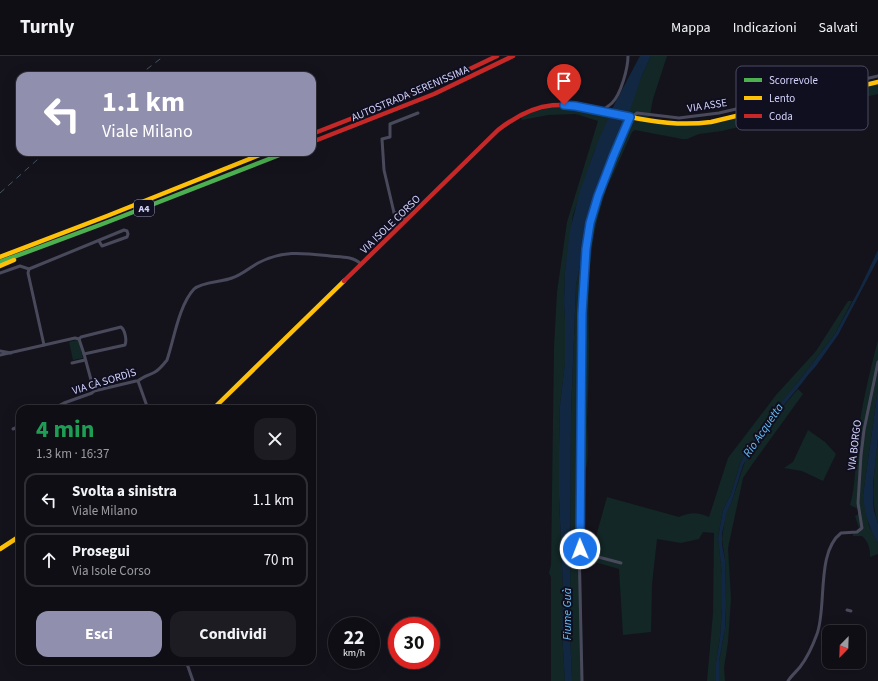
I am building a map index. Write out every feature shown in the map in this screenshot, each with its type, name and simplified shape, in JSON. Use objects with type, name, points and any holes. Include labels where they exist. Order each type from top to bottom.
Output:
[{"type":"main road","name":"AUTOSTRADA SERENISSIMA","points":[[316,132],[432,87],[496,56]]},
{"type":"main road","name":"AUTOSTRADA SERENISSIMA","points":[[316,140],[434,94],[513,56]]},
{"type":"main road","name":"VIA ISOLE CORSO","points":[[868,84],[878,82]]},
{"type":"main road","name":"VIA ISOLE CORSO","points":[[217,405],[498,130],[520,114],[542,106],[553,105],[575,106],[671,124],[700,124],[736,116]]},
{"type":"main road","name":"A4","points":[[0,256],[113,214],[257,156]]},
{"type":"main road","name":"A4","points":[[0,262],[277,156]]},
{"type":"main road","points":[[0,266],[28,251]]},
{"type":"main road","points":[[0,549],[16,539]]},
{"type":"street","points":[[603,111],[605,107],[613,103],[627,70],[628,56]]},
{"type":"street","name":"VIA ASSE","points":[[868,78],[878,76]]},
{"type":"street","name":"VIA ASSE","points":[[631,117],[638,113],[679,118],[719,113],[736,109]]},
{"type":"street","points":[[395,232],[396,222],[384,170],[382,139],[390,137],[390,124],[418,113]]},
{"type":"street","points":[[582,681],[580,549],[582,314],[586,249],[590,223],[598,196],[631,117]]},
{"type":"street","points":[[394,212],[404,219],[410,217]]},
{"type":"street","points":[[398,216],[402,225]]},
{"type":"street","points":[[396,222],[402,225]]},
{"type":"street","points":[[0,273],[20,266],[29,269],[124,230],[128,233],[127,237],[102,246],[99,241]]},
{"type":"street","name":"VIA CÀ SORDÌS","points":[[60,405],[94,391],[136,381],[138,382],[162,367],[167,360],[182,310],[195,288],[234,278],[258,263],[287,253],[305,253],[352,258],[362,264]]},
{"type":"street","points":[[29,269],[28,273],[44,345]]},
{"type":"street","points":[[0,356],[119,328],[124,330],[126,341],[125,345],[84,354]]},
{"type":"street","points":[[79,338],[94,391]]},
{"type":"street","points":[[0,351],[11,353]]},
{"type":"street","points":[[72,363],[85,360]]},
{"type":"street","name":"VIA BORGO","points":[[788,681],[802,663],[818,633],[826,563],[833,542],[843,533],[857,532],[861,530],[862,525],[858,496],[861,454],[864,430],[878,362]]},
{"type":"street","points":[[138,382],[147,405]]},
{"type":"street","points":[[580,549],[587,554],[621,563]]},
{"type":"street","points":[[847,610],[851,611]]},
{"type":"street","points":[[187,665],[193,681]]},
{"type":"green space","points":[[651,56],[667,56],[653,99],[649,121],[697,124],[736,115],[736,128],[699,134],[687,139],[635,130],[632,132],[606,190],[597,221],[591,256],[587,421],[588,456],[584,473],[580,472],[580,548],[592,551],[607,497],[679,517],[694,513],[709,517],[728,458],[776,395],[816,351],[848,301],[852,301],[835,334],[756,435],[741,461],[731,494],[723,510],[718,538],[722,574],[722,609],[720,638],[716,663],[716,681],[707,681],[713,613],[714,533],[703,532],[699,539],[681,543],[657,539],[652,584],[651,632],[623,635],[619,569],[581,558],[583,681],[572,681],[570,634],[571,413],[576,285],[581,260],[585,225],[597,185]]},
{"type":"green space","points":[[878,82],[878,94],[868,96],[868,84]]},
{"type":"green space","points":[[563,104],[611,113],[594,152],[573,215],[565,272],[565,364],[560,405],[559,496],[563,588],[562,632],[565,681],[551,681],[551,577],[549,573],[551,565],[554,347],[557,292],[567,222],[598,121],[576,114],[548,115],[522,120],[520,114],[531,110]]},
{"type":"green space","points":[[878,340],[878,389],[863,496],[869,526],[878,543],[878,554],[870,557],[869,546],[864,538],[862,536],[853,536],[853,532],[856,532],[859,528],[855,516],[859,514],[858,509],[850,505],[861,417],[868,378]]},
{"type":"green space","points":[[79,341],[83,358],[73,360],[69,342]]},
{"type":"green space","points":[[798,389],[803,394],[743,478],[728,548],[731,599],[728,642],[724,668],[725,681],[719,681],[719,661],[725,629],[726,614],[725,560],[722,539],[726,511],[731,504],[745,461],[769,423]]},
{"type":"green space","points":[[808,430],[825,442],[836,454],[823,481],[802,471],[784,468],[793,462]]},
{"type":"green space","points":[[878,438],[878,524],[875,513],[873,492]]},
{"type":"water","name":"Fiume Guà","points":[[640,56],[651,56],[642,75],[628,116],[597,185],[585,225],[581,260],[576,285],[571,413],[570,634],[572,681],[565,681],[562,632],[563,588],[559,496],[559,450],[560,405],[565,363],[565,272],[570,230],[580,191],[597,144],[614,105]]},
{"type":"water","name":"Rio Acquetta","points":[[878,250],[878,259],[838,335],[816,366],[769,423],[743,465],[731,504],[727,511],[722,534],[725,560],[726,606],[725,629],[719,661],[719,681],[716,681],[716,663],[720,638],[722,609],[722,574],[718,538],[723,510],[731,494],[741,461],[756,435],[835,334],[860,288]]},
{"type":"water","points":[[878,389],[878,438],[873,483],[873,503],[878,524],[878,543],[868,521],[863,496]]},
{"type":"railway","points":[[143,72],[164,56]]},
{"type":"railway","points":[[0,193],[42,156]]},
{"type":"traffic: fast","points":[[0,262],[277,156]]},
{"type":"traffic: slow","points":[[868,84],[878,82]]},
{"type":"traffic: slow","points":[[625,116],[668,123],[689,124],[711,122],[736,116]]},
{"type":"traffic: slow","points":[[0,257],[257,156]]},
{"type":"traffic: slow","points":[[0,266],[14,260]]},
{"type":"traffic: slow","points":[[217,405],[344,281]]},
{"type":"traffic: slow","points":[[0,549],[16,539]]},
{"type":"traffic: jam","points":[[316,132],[432,87],[497,56]]},
{"type":"traffic: jam","points":[[316,140],[434,94],[513,56]]},
{"type":"traffic: jam","points":[[344,281],[498,130],[515,118],[545,106],[559,105],[589,108],[625,116]]},
{"type":"route","points":[[564,105],[630,117],[598,196],[590,223],[586,249],[582,314],[580,549]]}]
